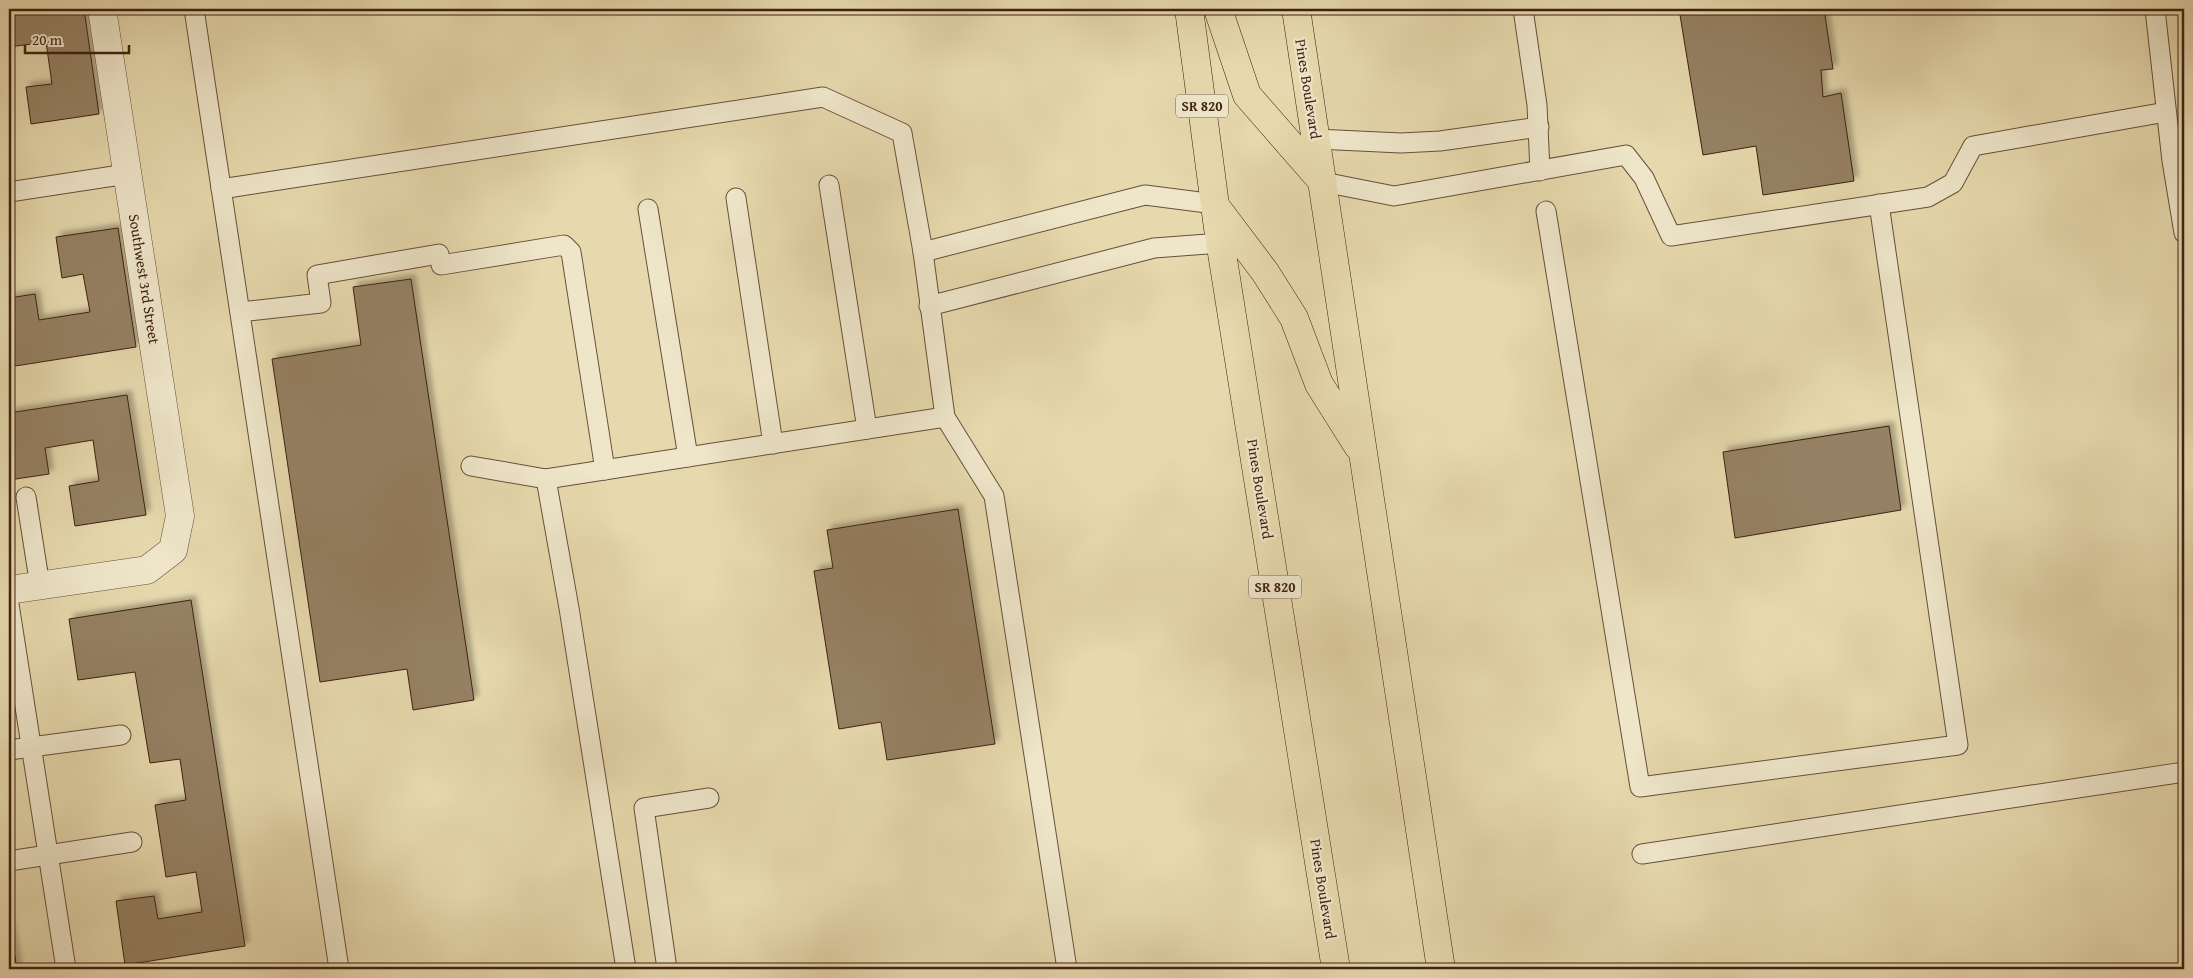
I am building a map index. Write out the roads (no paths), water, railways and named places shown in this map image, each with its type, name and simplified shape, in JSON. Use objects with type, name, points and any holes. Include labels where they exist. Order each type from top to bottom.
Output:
[{"type":"highway","name":"Pines Boulevard","points":[[1189,9],[1215,204],[1336,969]]},
{"type":"highway","points":[[1218,9],[1248,95],[1323,182]]},
{"type":"highway","name":"Pines Boulevard","points":[[1296,9],[1441,969]]},
{"type":"highway","points":[[1215,204],[1264,272],[1294,318],[1319,384],[1364,456]]},
{"type":"street","name":"Southwest 3rd Street","points":[[40,586],[147,570],[173,550],[180,516],[102,9]]},
{"type":"street","points":[[9,590],[40,586]]},
{"type":"lane","points":[[194,9],[339,969]]},
{"type":"lane","points":[[1523,9],[1539,127],[1540,171]]},
{"type":"lane","points":[[2155,9],[2166,112],[2184,233]]},
{"type":"lane","points":[[221,189],[823,97],[902,133],[923,252],[945,418],[994,496],[1067,969]]},
{"type":"lane","points":[[1323,182],[1394,196],[1626,155],[1644,178],[1671,236],[1928,197],[1953,183],[1973,146],[2166,112]]},
{"type":"lane","points":[[1316,139],[1421,142],[1539,127]]},
{"type":"lane","points":[[9,192],[127,174]]},
{"type":"lane","points":[[829,185],[867,429]]},
{"type":"lane","points":[[923,252],[1145,195],[1215,204]]},
{"type":"lane","points":[[736,198],[774,444]]},
{"type":"lane","points":[[1546,211],[1640,787],[1958,745],[1879,204]]},
{"type":"lane","points":[[648,209],[688,457]]},
{"type":"lane","points":[[929,306],[1154,248],[1221,243]]},
{"type":"lane","points":[[240,312],[320,303],[317,275],[564,245],[571,252],[606,470]]},
{"type":"lane","points":[[471,466],[546,479],[945,418]]},
{"type":"lane","points":[[546,479],[569,608],[626,969]]},
{"type":"lane","points":[[26,497],[40,586]]},
{"type":"lane","points":[[9,604],[66,969]]},
{"type":"lane","points":[[9,750],[121,735]]},
{"type":"lane","points":[[1642,854],[2184,772]]},
{"type":"lane","points":[[666,969],[644,808],[709,798]]},
{"type":"lane","points":[[9,861],[132,842]]}]
